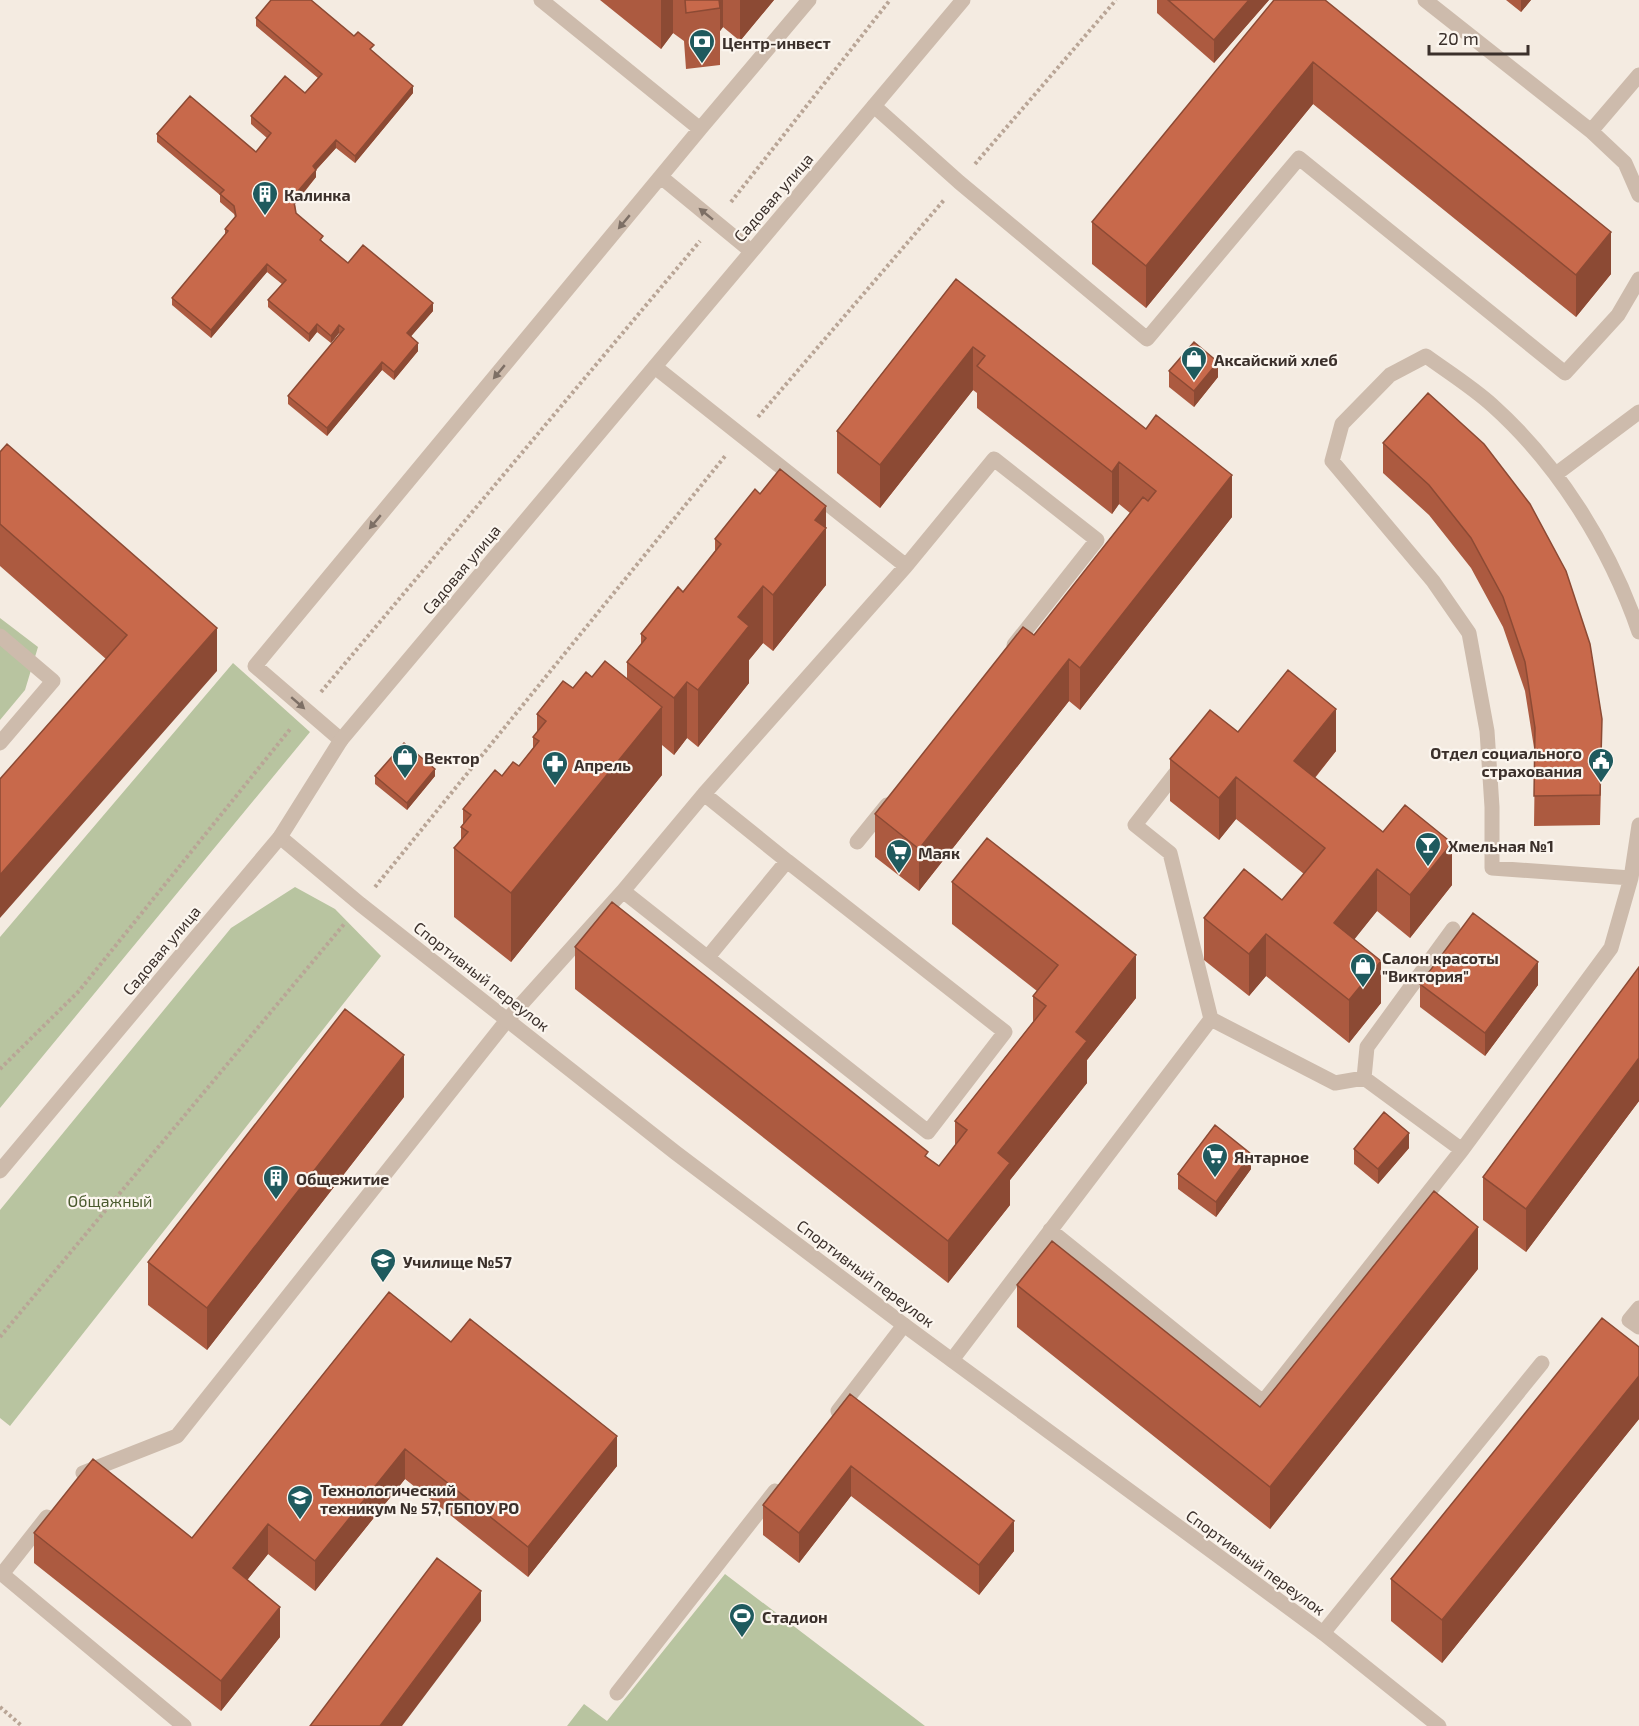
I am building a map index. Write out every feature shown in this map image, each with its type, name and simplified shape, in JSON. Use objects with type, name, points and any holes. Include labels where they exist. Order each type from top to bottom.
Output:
[{"type":"street","points":[[542,0],[700,129]]},
{"type":"street","points":[[341,740],[255,666],[809,0]]},
{"type":"street","name":"Садовая улица","points":[[0,1171],[280,837],[341,740],[963,0]]},
{"type":"street","points":[[1425,0],[1592,131],[1639,175]]},
{"type":"street","points":[[1592,131],[1639,75]]},
{"type":"street","points":[[874,106],[959,182],[1147,339],[1299,158],[1565,374],[1618,315],[1639,279]]},
{"type":"street","points":[[1625,163],[1639,195]]},
{"type":"street","points":[[661,177],[751,251]]},
{"type":"street","points":[[1631,878],[1492,868],[1492,807],[1487,731],[1469,633],[1433,581],[1332,461],[1342,424],[1390,375],[1426,356],[1492,405],[1556,474],[1583,516],[1627,597],[1639,632]]},
{"type":"street","points":[[655,367],[906,566]]},
{"type":"street","points":[[1556,474],[1639,412]]},
{"type":"street","points":[[75,1482],[83,1473],[177,1436],[508,1019],[623,891],[704,794],[906,566],[994,459],[1097,540],[1003,659]]},
{"type":"street","points":[[0,636],[53,681],[0,743]]},
{"type":"street","points":[[1189,756],[1135,825],[1170,853],[1211,1019],[1335,1083],[1364,1078],[1461,1150]]},
{"type":"street","points":[[623,891],[928,1132],[1005,1032],[704,794]]},
{"type":"street","points":[[857,842],[893,797]]},
{"type":"street","points":[[1050,1230],[1263,1402],[1461,1150],[1611,948],[1631,878],[1639,825]]},
{"type":"street","name":"Спортивный переулок","points":[[280,837],[360,904],[676,1153],[904,1325],[1323,1633],[1439,1726]]},
{"type":"street","points":[[708,957],[787,861]]},
{"type":"street","points":[[1364,1078],[1367,1047],[1453,929]]},
{"type":"street","points":[[952,1360],[1211,1019]]},
{"type":"street","points":[[1639,1308],[1629,1320],[1639,1327]]},
{"type":"street","points":[[825,1427],[904,1325]]},
{"type":"street","points":[[1323,1633],[1542,1362]]},
{"type":"street","points":[[616,1693],[782,1482]]},
{"type":"street","points":[[53,1510],[2,1574],[184,1726]]},
{"type":"path","points":[[0,1069],[79,991],[306,710],[716,222],[890,0]]},
{"type":"path","points":[[0,1337],[360,904]]},
{"type":"path","points":[[0,1707],[22,1726]]},
{"type":"green space","points":[[0,618],[38,647],[25,690],[0,720]]},
{"type":"green space","points":[[233,663],[310,732],[0,1108],[0,937]]},
{"type":"green space","name":"Общажный","points":[[295,887],[335,909],[381,956],[10,1426],[0,1418],[0,1210],[231,928]]},
{"type":"green space","name":"Стадион","points":[[725,1574],[925,1726],[567,1726],[584,1704],[607,1721]]},
{"type":"building","name":"Калинка","points":[[271,0],[311,0],[354,36],[358,32],[374,45],[370,49],[413,86],[355,156],[336,140],[313,166],[316,170],[293,197],[296,213],[323,236],[320,240],[348,263],[363,245],[433,303],[407,333],[418,343],[394,372],[382,362],[327,428],[288,396],[344,329],[339,325],[331,336],[317,324],[309,334],[268,300],[286,280],[267,264],[211,330],[172,298],[228,231],[225,229],[236,216],[234,206],[220,194],[224,190],[157,134],[190,96],[256,152],[271,133],[251,116],[285,76],[305,93],[322,74],[256,18]]},
{"type":"building","points":[[685,0],[719,0],[720,8],[686,13]]},
{"type":"building","points":[[1168,0],[1249,0],[1214,40]]},
{"type":"building","points":[[1274,0],[1325,0],[1611,232],[1576,275],[1313,62],[1146,266],[1092,222]]},
{"type":"building","points":[[956,279],[1146,429],[1156,415],[1232,475],[1080,668],[1069,659],[919,849],[875,814],[1023,627],[1034,635],[1143,497],[1148,501],[1156,491],[1119,462],[1112,472],[977,366],[985,356],[973,347],[880,465],[837,431]]},
{"type":"building","points":[[1194,342],[1218,362],[1194,391],[1169,371]]},
{"type":"building","points":[[1428,393],[1484,444],[1530,504],[1566,571],[1590,644],[1602,719],[1600,795],[1534,796],[1535,728],[1525,662],[1503,597],[1471,538],[1429,485],[1383,443]]},
{"type":"building","points":[[7,444],[217,628],[0,875],[0,779],[127,635],[0,524],[0,452]]},
{"type":"building","points":[[780,469],[826,506],[815,520],[826,528],[773,595],[763,586],[738,617],[749,626],[698,690],[687,682],[674,698],[627,662],[646,638],[641,634],[678,587],[683,592],[721,544],[715,539],[755,489],[760,494]]},
{"type":"building","points":[[605,661],[662,707],[511,893],[454,848],[468,832],[461,827],[471,815],[463,809],[495,770],[502,776],[513,762],[519,766],[539,741],[533,737],[546,721],[537,714],[563,681],[573,688],[586,672],[592,677]]},
{"type":"building","points":[[1288,670],[1336,709],[1294,761],[1383,832],[1405,805],[1452,843],[1410,895],[1377,869],[1334,923],[1381,961],[1349,1000],[1266,934],[1249,954],[1204,918],[1244,869],[1282,900],[1325,848],[1236,777],[1219,798],[1170,759],[1210,710],[1238,732]]},
{"type":"building","name":"Вектор","points":[[404,743],[435,769],[407,803],[375,776]]},
{"type":"building","points":[[987,838],[1136,955],[1076,1032],[1087,1041],[998,1153],[1010,1163],[948,1241],[575,947],[612,902],[928,1152],[925,1156],[939,1166],[967,1130],[955,1121],[1046,1006],[1033,996],[1058,965],[952,882]]},
{"type":"building","points":[[1473,913],[1538,962],[1485,1033],[1420,984]]},
{"type":"building","points":[[1639,967],[1639,1058],[1526,1209],[1483,1177]]},
{"type":"building","points":[[345,1009],[404,1055],[207,1308],[148,1262]]},
{"type":"building","points":[[1384,1112],[1409,1133],[1378,1169],[1354,1149]]},
{"type":"building","name":"Янтарное","points":[[1215,1125],[1251,1154],[1216,1202],[1178,1174]]},
{"type":"building","points":[[1434,1191],[1478,1227],[1270,1487],[1017,1285],[1052,1241],[1260,1407]]},
{"type":"building","name":"Технологический техникум № 57, ГБПОУ РО","points":[[389,1292],[451,1342],[470,1319],[617,1436],[528,1547],[405,1449],[315,1561],[268,1524],[233,1568],[280,1607],[221,1681],[34,1533],[93,1459],[192,1538]]},
{"type":"building","points":[[1602,1318],[1639,1347],[1639,1376],[1442,1620],[1391,1579]]},
{"type":"building","points":[[850,1394],[1014,1521],[979,1565],[851,1466],[799,1533],[763,1505]]},
{"type":"building","points":[[437,1558],[481,1591],[380,1726],[310,1726]]},
{"type":"place","name":"Центр-инвест","points":[[702,65]]},
{"type":"place","name":"Калинка","points":[[265,217]]},
{"type":"place","name":"Аксайский хлеб","points":[[1194,382]]},
{"type":"place","name":"Вектор","points":[[405,780]]},
{"type":"place","name":"Отдел социального страхования","points":[[1601,784]]},
{"type":"place","name":"Апрель","points":[[555,787]]},
{"type":"place","name":"Хмельная №1","points":[[1428,868]]},
{"type":"place","name":"Маяк","points":[[899,875]]},
{"type":"place","name":"Салон красоты \"Виктория\"","points":[[1363,989]]},
{"type":"place","name":"Янтарное","points":[[1215,1179]]},
{"type":"place","name":"Общежитие","points":[[276,1201]]},
{"type":"place","name":"Училище №57","points":[[383,1284]]},
{"type":"place","name":"Технологический техникум № 57, ГБПОУ РО","points":[[300,1521]]},
{"type":"place","name":"Стадион","points":[[742,1639]]}]
